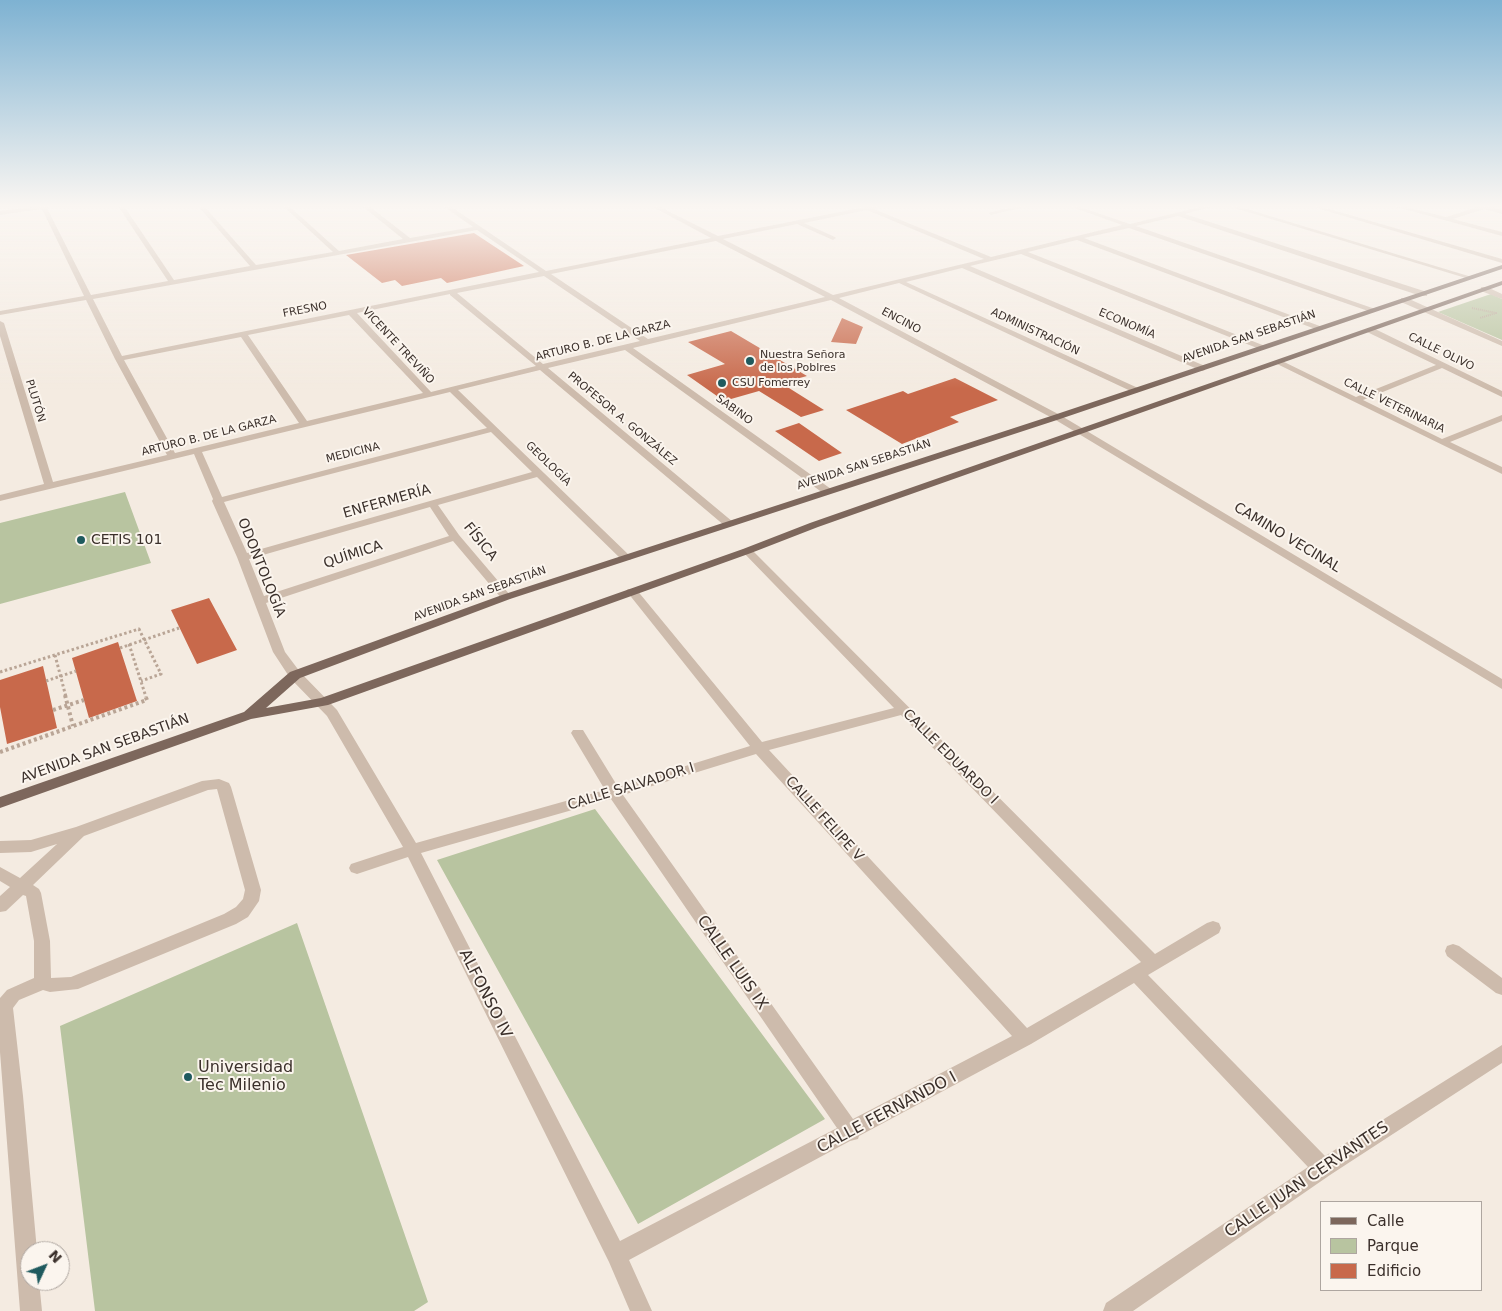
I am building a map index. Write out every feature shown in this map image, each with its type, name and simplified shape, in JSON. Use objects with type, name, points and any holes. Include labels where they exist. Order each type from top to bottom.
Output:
[{"type":"main road","name":"AVENIDA SAN SEBASTIÁN","points":[[249,715],[295,675],[506,597],[1057,417],[1501,267]]},
{"type":"main road","name":"AVENIDA SAN SEBASTIÁN","points":[[0,803],[249,715],[323,702],[747,551],[814,525],[1502,283]]},
{"type":"street","points":[[76,267],[119,359],[173,456]]},
{"type":"street","points":[[162,267],[172,282]]},
{"type":"street","points":[[0,313],[253,267]]},
{"type":"street","points":[[537,267],[646,342]]},
{"type":"street","name":"FRESNO","points":[[119,359],[576,267]]},
{"type":"street","name":"ENCINO","points":[[773,267],[1057,417]]},
{"type":"street","name":"ARTURO B. DE LA GARZA","points":[[0,498],[833,298],[953,267]]},
{"type":"street","name":"ECONOMÍA","points":[[966,267],[1202,368]]},
{"type":"street","points":[[1060,267],[1262,348]]},
{"type":"street","points":[[1156,267],[1321,328]]},
{"type":"street","points":[[1249,267],[1374,310]]},
{"type":"street","points":[[1342,267],[1424,294]]},
{"type":"street","points":[[1435,267],[1471,278]]},
{"type":"street","name":"ADMINISTRACIÓN","points":[[899,281],[1135,390]]},
{"type":"street","points":[[1484,289],[1502,297]]},
{"type":"street","name":"PROFESOR A. GONZÁLEZ","points":[[453,293],[729,524]]},
{"type":"street","points":[[1404,300],[1502,344]]},
{"type":"street","name":"VICENTE TREVIÑO","points":[[351,312],[428,394]]},
{"type":"street","name":"PLUTÓN","points":[[0,323],[49,486]]},
{"type":"street","name":"CALLE OLIVO","points":[[1370,330],[1502,394]]},
{"type":"street","points":[[243,334],[304,424]]},
{"type":"street","name":"SABINO","points":[[627,347],[827,491]]},
{"type":"street","name":"CALLE VETERINARIA","points":[[1277,362],[1502,471]]},
{"type":"street","points":[[1356,400],[1443,365]]},
{"type":"street","name":"GEOLOGÍA","points":[[452,389],[626,558]]},
{"type":"street","name":"CAMINO VECINAL","points":[[1057,417],[1502,686]]},
{"type":"street","points":[[1442,442],[1502,418]]},
{"type":"street","name":"MEDICINA","points":[[217,500],[494,429]]},
{"type":"street","name":"ODONTOLOGÍA","points":[[197,451],[280,652],[295,675],[309,689]]},
{"type":"street","name":"ENFERMERÍA","points":[[242,557],[539,473]]},
{"type":"street","name":"FÍSICA","points":[[432,503],[455,537],[506,597]]},
{"type":"street","name":"QUÍMICA","points":[[260,601],[455,537]]},
{"type":"street","name":"CALLE EDUARDO I","points":[[747,551],[1154,963]]},
{"type":"street","name":"CALLE FELIPE V","points":[[632,591],[760,748],[1025,1038]]},
{"type":"street","name":"ALFONSO IV","points":[[309,689],[323,702],[340,725],[412,850],[616,1255],[641,1311]]},
{"type":"street","name":"CALLE SALVADOR I","points":[[358,868],[412,850],[614,793],[760,748],[905,710]]},
{"type":"street","name":"CALLE LUIS IX","points":[[578,733],[614,793],[852,1132]]},
{"type":"street","points":[[0,847],[31,846],[80,832],[207,785],[218,784],[224,787],[246,859],[253,890],[251,902],[242,912],[230,919],[80,980],[64,985],[50,985],[42,982],[13,995],[4,1006],[14,1096],[30,1311]]},
{"type":"street","points":[[0,906],[80,832]]},
{"type":"street","points":[[0,873],[33,893],[42,941],[42,982]]},
{"type":"street","name":"CALLE FERNANDO I","points":[[616,1255],[852,1132],[1025,1038],[1213,928]]},
{"type":"street","points":[[1453,951],[1502,988]]},
{"type":"street","points":[[1136,974],[1323,1168]]},
{"type":"street","name":"CALLE JUAN CERVANTES","points":[[1114,1311],[1323,1168],[1502,1053]]},
{"type":"path","points":[[1468,307],[1502,313]]},
{"type":"path","points":[[1474,320],[1496,312]]},
{"type":"path","points":[[120,648],[179,628]]},
{"type":"path","points":[[0,672],[139,629],[161,674],[141,681]]},
{"type":"path","points":[[0,752],[147,700],[129,644]]},
{"type":"path","points":[[55,655],[73,726]]},
{"type":"path","points":[[46,681],[76,671]]},
{"type":"path","points":[[53,710],[84,700]]},
{"type":"green space","points":[[1491,294],[1502,299],[1502,340],[1438,312]]},
{"type":"green space","name":"CETIS 101","points":[[125,492],[151,563],[0,604],[0,523]]},
{"type":"green space","points":[[595,809],[825,1119],[638,1224],[437,860]]},
{"type":"green space","points":[[297,923],[428,1302],[414,1311],[95,1311],[60,1026]]},
{"type":"building","points":[[362,267],[519,267],[447,283],[441,278],[402,286],[395,280],[382,283]]},
{"type":"building","points":[[842,318],[863,327],[856,344],[831,342]]},
{"type":"building","points":[[731,331],[807,376],[781,383],[824,410],[801,417],[759,391],[724,401],[687,375],[725,364],[688,342]]},
{"type":"building","points":[[955,378],[998,400],[950,417],[959,422],[902,444],[846,410],[903,391],[908,394]]},
{"type":"building","points":[[799,423],[842,453],[819,461],[775,431]]},
{"type":"building","points":[[209,598],[237,650],[197,664],[171,610]]},
{"type":"building","points":[[118,642],[137,701],[89,718],[72,658]]},
{"type":"building","points":[[43,666],[57,728],[7,744],[0,707],[0,680]]},
{"type":"place","name":"Nuestra Señora de los Poblres","points":[[750,361]]},
{"type":"place","name":"CSU Fomerrey","points":[[722,383]]},
{"type":"place","name":"CETIS 101","points":[[81,540]]},
{"type":"place","name":"Universidad Tec Milenio","points":[[188,1077]]}]
